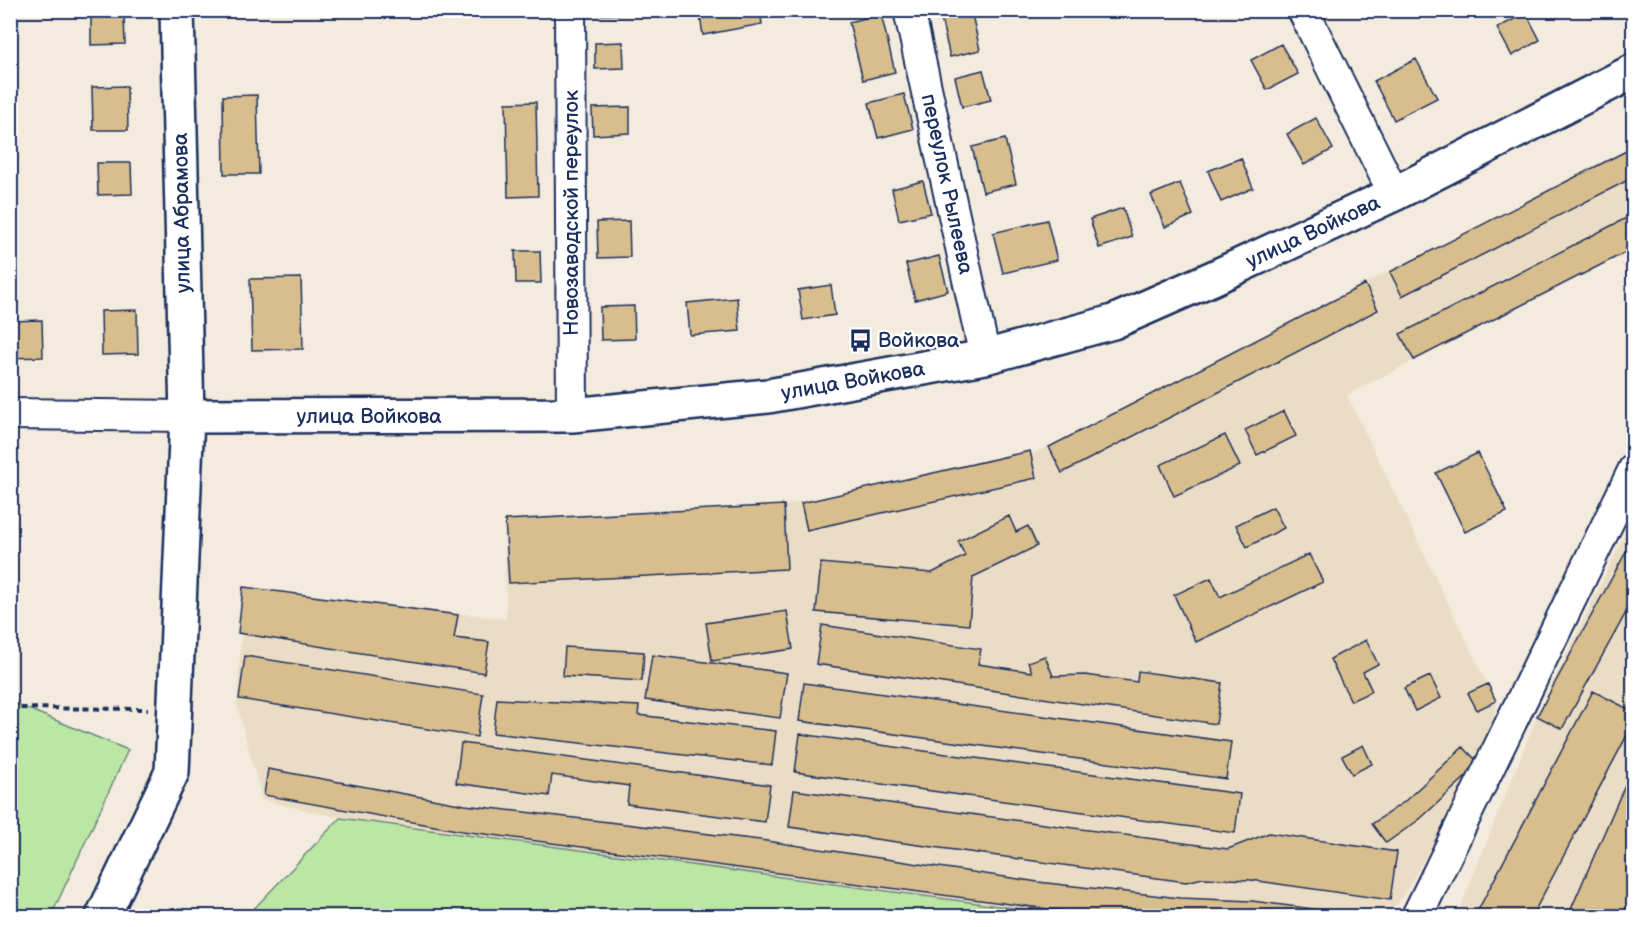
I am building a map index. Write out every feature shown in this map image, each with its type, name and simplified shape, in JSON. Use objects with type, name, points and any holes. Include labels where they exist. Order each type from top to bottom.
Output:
[{"type":"main road","name":"улица Абрамова","points":[[103,916],[172,772],[187,416],[177,10]]},
{"type":"main road","name":"улица Войкова","points":[[187,416],[572,416],[768,396],[985,357],[1113,322],[1213,278],[1394,194],[1634,71]]},
{"type":"street","name":"Новозаводской переулок","points":[[570,10],[572,416]]},
{"type":"street","name":"переулок Рылеева","points":[[909,10],[985,357]]},
{"type":"street","points":[[1303,10],[1394,194]]},
{"type":"street","name":"улица Войкова","points":[[10,414],[187,416]]},
{"type":"street","points":[[1417,916],[1634,469]]},
{"type":"path","points":[[10,708],[174,709]]},
{"type":"shaded area","points":[[1633,146],[1633,248],[1347,395],[1497,704],[1478,768],[1398,904],[1381,916],[1073,916],[340,818],[262,800],[237,705],[244,588],[506,619],[505,520],[784,505],[1031,455]]},
{"type":"shaded area","points":[[1633,517],[1634,903],[1628,916],[1457,916],[1537,716]]},
{"type":"green space","points":[[11,702],[128,750],[51,916],[11,916]]},
{"type":"green space","points":[[340,818],[1073,916],[247,916]]},
{"type":"building","points":[[590,10],[623,10],[623,14],[590,15]]},
{"type":"building","points":[[699,10],[760,10],[762,24],[703,35]]},
{"type":"building","points":[[939,10],[971,10],[980,50],[950,57]]},
{"type":"building","points":[[1526,13],[1540,40],[1512,56],[1497,28]]},
{"type":"building","points":[[881,14],[895,72],[863,80],[849,22]]},
{"type":"building","points":[[91,15],[124,15],[125,44],[91,45]]},
{"type":"building","points":[[623,42],[624,68],[595,69],[595,43]]},
{"type":"building","points":[[1281,44],[1298,74],[1267,90],[1251,60]]},
{"type":"building","points":[[1416,59],[1437,98],[1394,120],[1374,81]]},
{"type":"building","points":[[983,70],[991,100],[962,107],[955,77]]},
{"type":"building","points":[[127,86],[128,130],[93,130],[92,87]]},
{"type":"building","points":[[904,94],[913,129],[878,138],[869,103]]},
{"type":"building","points":[[257,95],[259,174],[224,174],[223,96]]},
{"type":"building","points":[[536,102],[538,196],[508,197],[506,103]]},
{"type":"building","points":[[630,107],[630,133],[593,135],[592,108]]},
{"type":"building","points":[[1316,118],[1333,149],[1304,165],[1287,134]]},
{"type":"building","points":[[1005,139],[1016,184],[983,192],[972,147]]},
{"type":"building","points":[[1634,147],[1634,177],[1402,296],[1390,272]]},
{"type":"building","points":[[1241,158],[1253,188],[1221,202],[1208,171]]},
{"type":"building","points":[[97,163],[131,163],[132,194],[98,195]]},
{"type":"building","points":[[923,181],[931,213],[899,220],[892,189]]},
{"type":"building","points":[[1180,183],[1193,215],[1165,227],[1151,195]]},
{"type":"building","points":[[1123,208],[1132,237],[1099,248],[1090,219]]},
{"type":"building","points":[[1634,214],[1634,248],[1414,360],[1400,334]]},
{"type":"building","points":[[1047,220],[1057,260],[1003,273],[993,233]]},
{"type":"building","points":[[629,221],[630,257],[598,258],[597,222]]},
{"type":"building","points":[[515,251],[540,251],[541,283],[516,283]]},
{"type":"building","points":[[939,256],[948,291],[915,300],[906,264]]},
{"type":"building","points":[[301,278],[303,349],[252,350],[250,279]]},
{"type":"building","points":[[1365,284],[1378,310],[1062,473],[1049,447]]},
{"type":"building","points":[[831,285],[835,315],[803,320],[798,290]]},
{"type":"building","points":[[737,298],[740,331],[690,335],[687,303]]},
{"type":"building","points":[[634,306],[635,339],[601,340],[600,307]]},
{"type":"building","points":[[137,310],[138,354],[102,355],[101,311]]},
{"type":"building","points":[[42,320],[43,357],[10,358],[10,321]]},
{"type":"building","points":[[1284,411],[1296,436],[1257,455],[1245,430]]},
{"type":"building","points":[[1225,435],[1240,466],[1174,496],[1160,465]]},
{"type":"building","points":[[1030,451],[1036,478],[807,530],[801,503]]},
{"type":"building","points":[[1478,453],[1507,512],[1465,532],[1436,473]]},
{"type":"building","points":[[784,505],[787,569],[509,583],[505,520]]},
{"type":"building","points":[[1273,507],[1284,528],[1247,547],[1236,525]]},
{"type":"building","points":[[1009,516],[1016,532],[1028,526],[1037,546],[973,577],[969,625],[816,612],[821,563],[932,573],[965,556],[958,541]]},
{"type":"building","points":[[1634,537],[1634,598],[1562,729],[1537,716]]},
{"type":"building","points":[[1309,554],[1323,582],[1196,642],[1174,595],[1211,578],[1220,597]]},
{"type":"building","points":[[243,587],[458,615],[454,638],[489,642],[484,673],[238,633]]},
{"type":"building","points":[[787,611],[793,649],[712,661],[706,623]]},
{"type":"building","points":[[822,625],[981,649],[978,664],[1032,672],[1028,662],[1045,656],[1053,676],[1085,675],[1137,682],[1138,671],[1222,683],[1216,724],[816,664]]},
{"type":"building","points":[[1366,640],[1378,664],[1363,672],[1372,691],[1351,701],[1330,659]]},
{"type":"building","points":[[565,647],[644,652],[642,681],[563,676]]},
{"type":"building","points":[[652,655],[787,673],[780,718],[645,700]]},
{"type":"building","points":[[245,656],[483,694],[477,737],[239,699]]},
{"type":"building","points":[[1430,676],[1441,698],[1415,711],[1404,688]]},
{"type":"building","points":[[804,683],[1231,742],[1226,779],[799,721]]},
{"type":"building","points":[[1488,684],[1496,701],[1477,710],[1468,693]]},
{"type":"building","points":[[1593,691],[1634,712],[1634,722],[1532,916],[1475,916]]},
{"type":"building","points":[[497,699],[639,706],[638,715],[776,731],[772,765],[493,733]]},
{"type":"building","points":[[800,734],[1240,794],[1235,833],[795,772]]},
{"type":"building","points":[[461,743],[770,785],[765,822],[627,804],[629,786],[552,775],[549,796],[456,783]]},
{"type":"building","points":[[1363,745],[1372,764],[1352,774],[1342,756]]},
{"type":"building","points":[[1463,747],[1480,764],[1420,819],[1386,843],[1372,824],[1404,802]]},
{"type":"building","points":[[1634,764],[1634,894],[1624,916],[1568,916]]},
{"type":"building","points":[[268,769],[465,805],[760,840],[1038,882],[1180,898],[1252,901],[1368,916],[1100,916],[462,831],[264,795]]},
{"type":"building","points":[[794,790],[1228,849],[1269,833],[1397,852],[1390,900],[1251,880],[1203,878],[1186,882],[789,827]]},
{"type":"place","name":"Войкова","points":[[860,340]]}]
